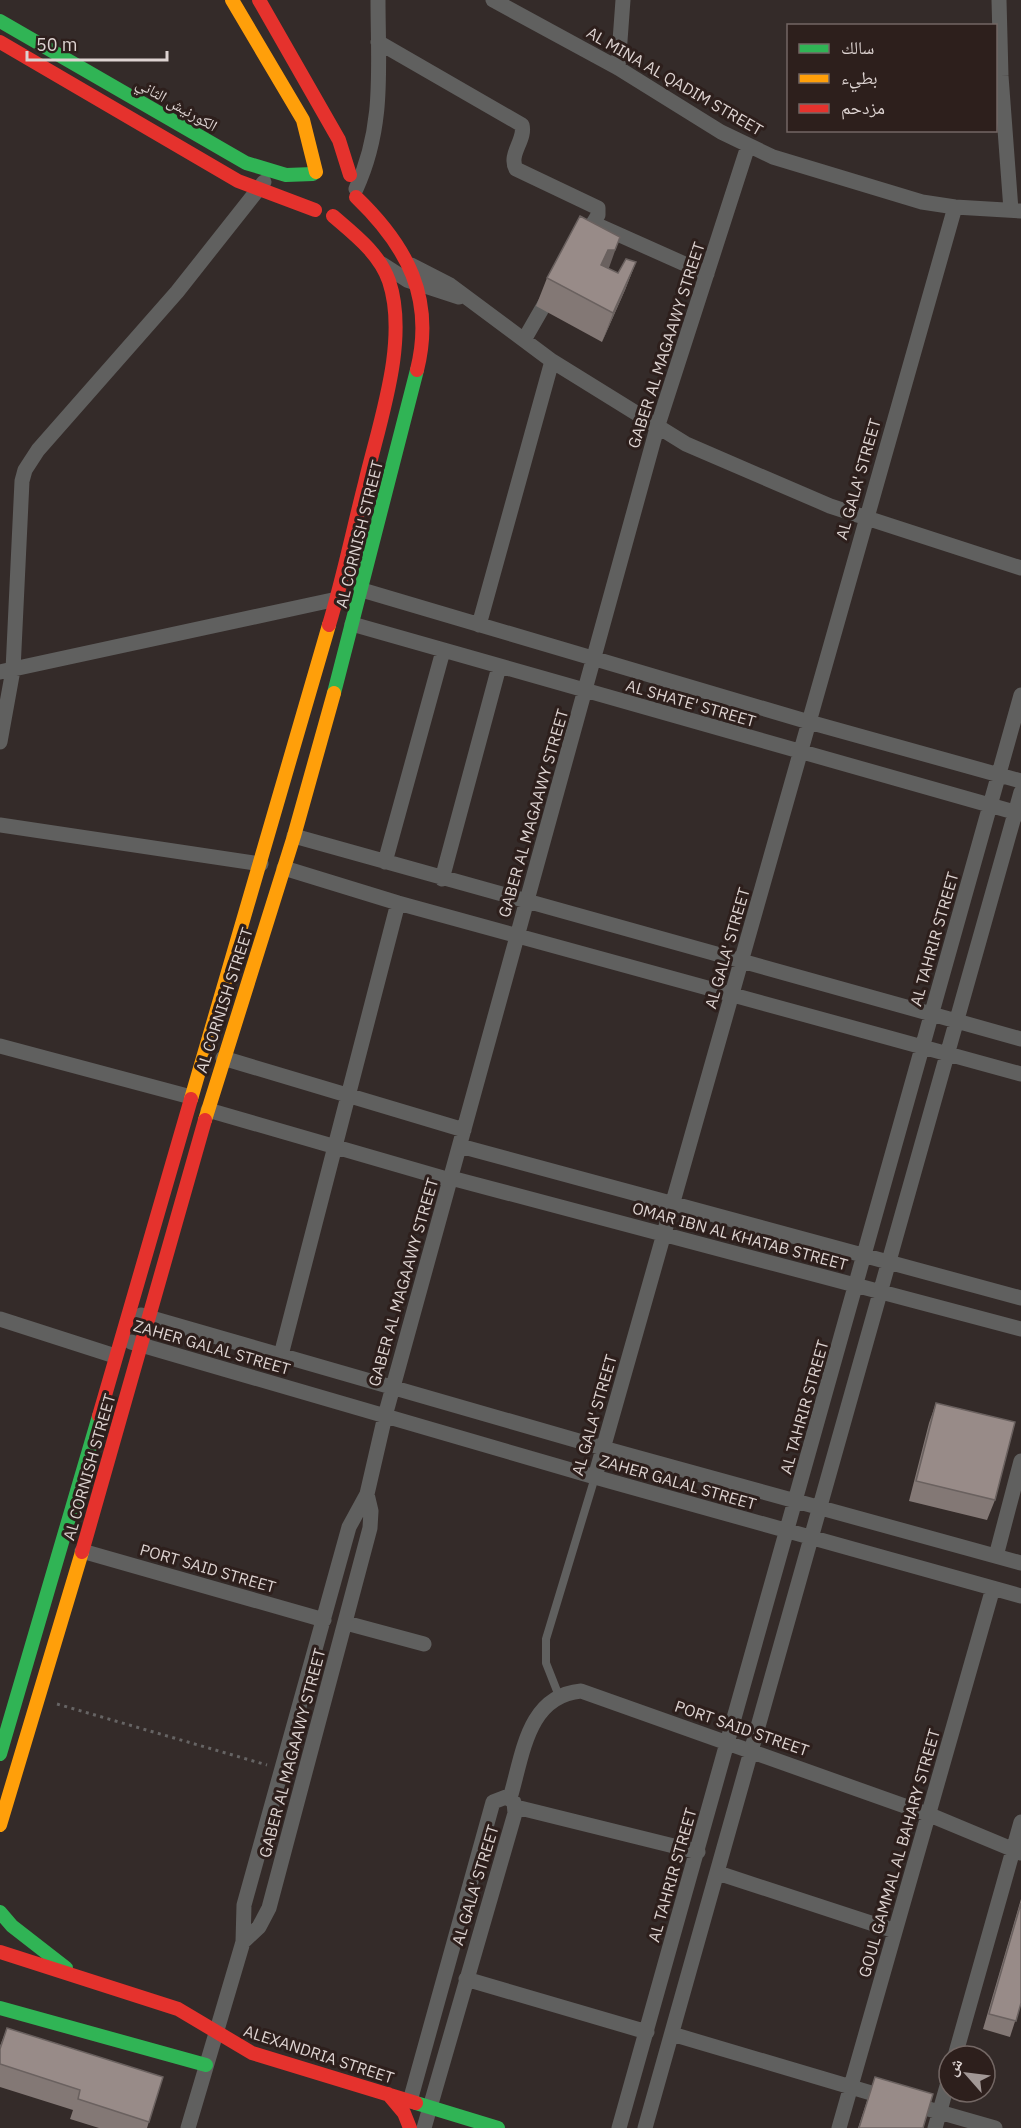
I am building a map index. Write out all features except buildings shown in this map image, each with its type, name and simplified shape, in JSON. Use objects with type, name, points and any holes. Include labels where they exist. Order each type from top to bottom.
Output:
[{"type":"street","points":[[232,0],[303,120],[315,173],[307,193],[315,210]]},
{"type":"street","name":"AL CORNISH STREET","points":[[0,1825],[82,1551],[223,1058],[294,836],[362,590],[417,372],[423,328],[415,275],[388,228],[354,187],[339,140],[259,0]]},
{"type":"street","points":[[0,42],[259,190],[333,216],[348,210],[354,187],[369,161],[376,133],[379,94],[378,0]]},
{"type":"street","name":"AL MINA AL QADIM STREET","points":[[493,0],[618,68],[721,132],[773,157],[922,202],[955,207],[1016,211]]},
{"type":"street","points":[[618,68],[622,0]]},
{"type":"street","points":[[999,0],[1000,66],[1016,211]]},
{"type":"street","name":"الكورنيش الثاني","points":[[0,21],[246,163],[278,174],[315,173]]},
{"type":"street","points":[[378,42],[520,123],[523,132],[514,159],[516,169],[597,206],[599,212],[576,252]]},
{"type":"street","name":"GABER AL MAGAAWY STREET","points":[[188,2128],[243,1942],[244,1905],[352,1518],[366,1494],[385,1416],[657,428],[748,146]]},
{"type":"street","points":[[315,173],[330,167],[338,168],[354,187]]},
{"type":"street","points":[[0,742],[22,482],[25,470],[38,450],[177,292],[259,190],[278,174],[291,188],[283,199]]},
{"type":"street","name":"AL GALA' STREET","points":[[596,1477],[955,207]]},
{"type":"street","name":"AL CORNISH STREET","points":[[0,1754],[338,599],[391,373],[396,325],[389,282],[380,263],[365,244],[333,216]]},
{"type":"street","points":[[593,223],[707,274]]},
{"type":"street","points":[[380,263],[415,275],[467,299],[552,361],[686,444],[865,519],[1021,568]]},
{"type":"street","points":[[394,303],[415,275]]},
{"type":"street","points":[[524,340],[558,282]]},
{"type":"street","points":[[396,325],[423,328]]},
{"type":"street","points":[[479,625],[552,361]]},
{"type":"street","name":"AL SHATE' STREET","points":[[362,590],[809,722],[1021,781]]},
{"type":"street","points":[[6,671],[338,599]]},
{"type":"street","name":"AL SHATE' STREET","points":[[352,624],[1018,814]]},
{"type":"street","points":[[385,862],[443,651]]},
{"type":"street","points":[[442,879],[499,667]]},
{"type":"street","name":"AL TAHRIR STREET","points":[[619,2128],[1021,695]]},
{"type":"street","points":[[645,2128],[957,1022],[1018,814],[1021,792]]},
{"type":"street","points":[[0,825],[261,864]]},
{"type":"street","points":[[294,836],[526,903],[1021,1040]]},
{"type":"street","points":[[284,868],[398,903],[1021,1074]]},
{"type":"street","points":[[281,1355],[398,903]]},
{"type":"street","points":[[0,1046],[191,1097]]},
{"type":"street","points":[[223,1058],[464,1130]]},
{"type":"street","name":"OMAR IBN AL KHATAB STREET","points":[[208,1110],[450,1179],[1021,1329]]},
{"type":"street","name":"OMAR IBN AL KHATAB STREET","points":[[460,1146],[1021,1298]]},
{"type":"street","name":"ZAHER GALAL STREET","points":[[128,1311],[603,1448],[1021,1563]]},
{"type":"street","points":[[0,1319],[115,1356]]},
{"type":"street","name":"ZAHER GALAL STREET","points":[[120,1339],[596,1477],[1021,1596]]},
{"type":"street","points":[[996,1556],[1021,1461]]},
{"type":"street","name":"GABER AL MAGAAWY STREET","points":[[243,1942],[259,1927],[269,1908],[370,1528],[371,1511],[366,1494]]},
{"type":"street","name":"PORT SAID STREET","points":[[82,1551],[324,1620]]},
{"type":"street","name":"GOUL GAMMAL AL BAHARY STREET","points":[[839,2128],[993,1588]]},
{"type":"street","points":[[346,1623],[424,1644]]},
{"type":"street","name":"PORT SAID STREET","points":[[559,1696],[581,1691],[930,1815],[1017,1851]]},
{"type":"street","points":[[559,1696],[542,1708],[532,1724],[513,1803],[698,1852]]},
{"type":"street","name":"AL GALA' STREET","points":[[410,2101],[493,1802],[501,1796],[513,1803],[487,1908],[424,2128]]},
{"type":"street","points":[[959,2044],[1017,1851],[1021,1822]]},
{"type":"street","points":[[718,1873],[895,1931]]},
{"type":"street","points":[[465,1903],[487,1908]]},
{"type":"street","points":[[0,1912],[12,1926],[76,1976]]},
{"type":"street","name":"ALEXANDRIA STREET","points":[[0,1952],[178,2009],[252,2053],[498,2128]]},
{"type":"street","points":[[466,1979],[647,2032]]},
{"type":"street","points":[[0,2008],[206,2065]]},
{"type":"street","points":[[672,2034],[995,2128]]},
{"type":"street","points":[[388,2094],[404,2113],[410,2128]]},
{"type":"street","points":[[935,2128],[942,2104]]},
{"type":"lane","name":"AL GALA' STREET","points":[[559,1696],[546,1663],[546,1639],[596,1477]]},
{"type":"path","points":[[38,1699],[282,1769]]},
{"type":"traffic: fast","points":[[0,21],[246,163],[286,175],[313,174]]},
{"type":"traffic: fast","points":[[334,693],[417,370]]},
{"type":"traffic: fast","points":[[0,1754],[99,1416]]},
{"type":"traffic: fast","points":[[0,1912],[12,1926],[66,1968]]},
{"type":"traffic: fast","points":[[0,2008],[206,2065]]},
{"type":"traffic: fast","points":[[416,2103],[498,2128]]},
{"type":"traffic: slow","points":[[232,0],[303,120],[316,172]]},
{"type":"traffic: slow","points":[[191,1099],[329,625]]},
{"type":"traffic: slow","points":[[205,1120],[294,836],[334,693]]},
{"type":"traffic: slow","points":[[0,1825],[82,1552]]},
{"type":"traffic: jam","points":[[259,0],[339,140],[350,175]]},
{"type":"traffic: jam","points":[[0,42],[238,181],[315,210]]},
{"type":"traffic: jam","points":[[356,197],[390,235],[412,275],[419,297],[422,319],[422,344],[417,370]]},
{"type":"traffic: jam","points":[[329,625],[384,409],[390,382],[396,329],[394,304],[385,271],[366,245],[333,216]]},
{"type":"traffic: jam","points":[[99,1416],[191,1099]]},
{"type":"traffic: jam","points":[[82,1552],[205,1120]]},
{"type":"traffic: jam","points":[[0,1952],[178,2009],[252,2053],[416,2103]]},
{"type":"traffic: jam","points":[[388,2094],[404,2113],[410,2128]]}]
